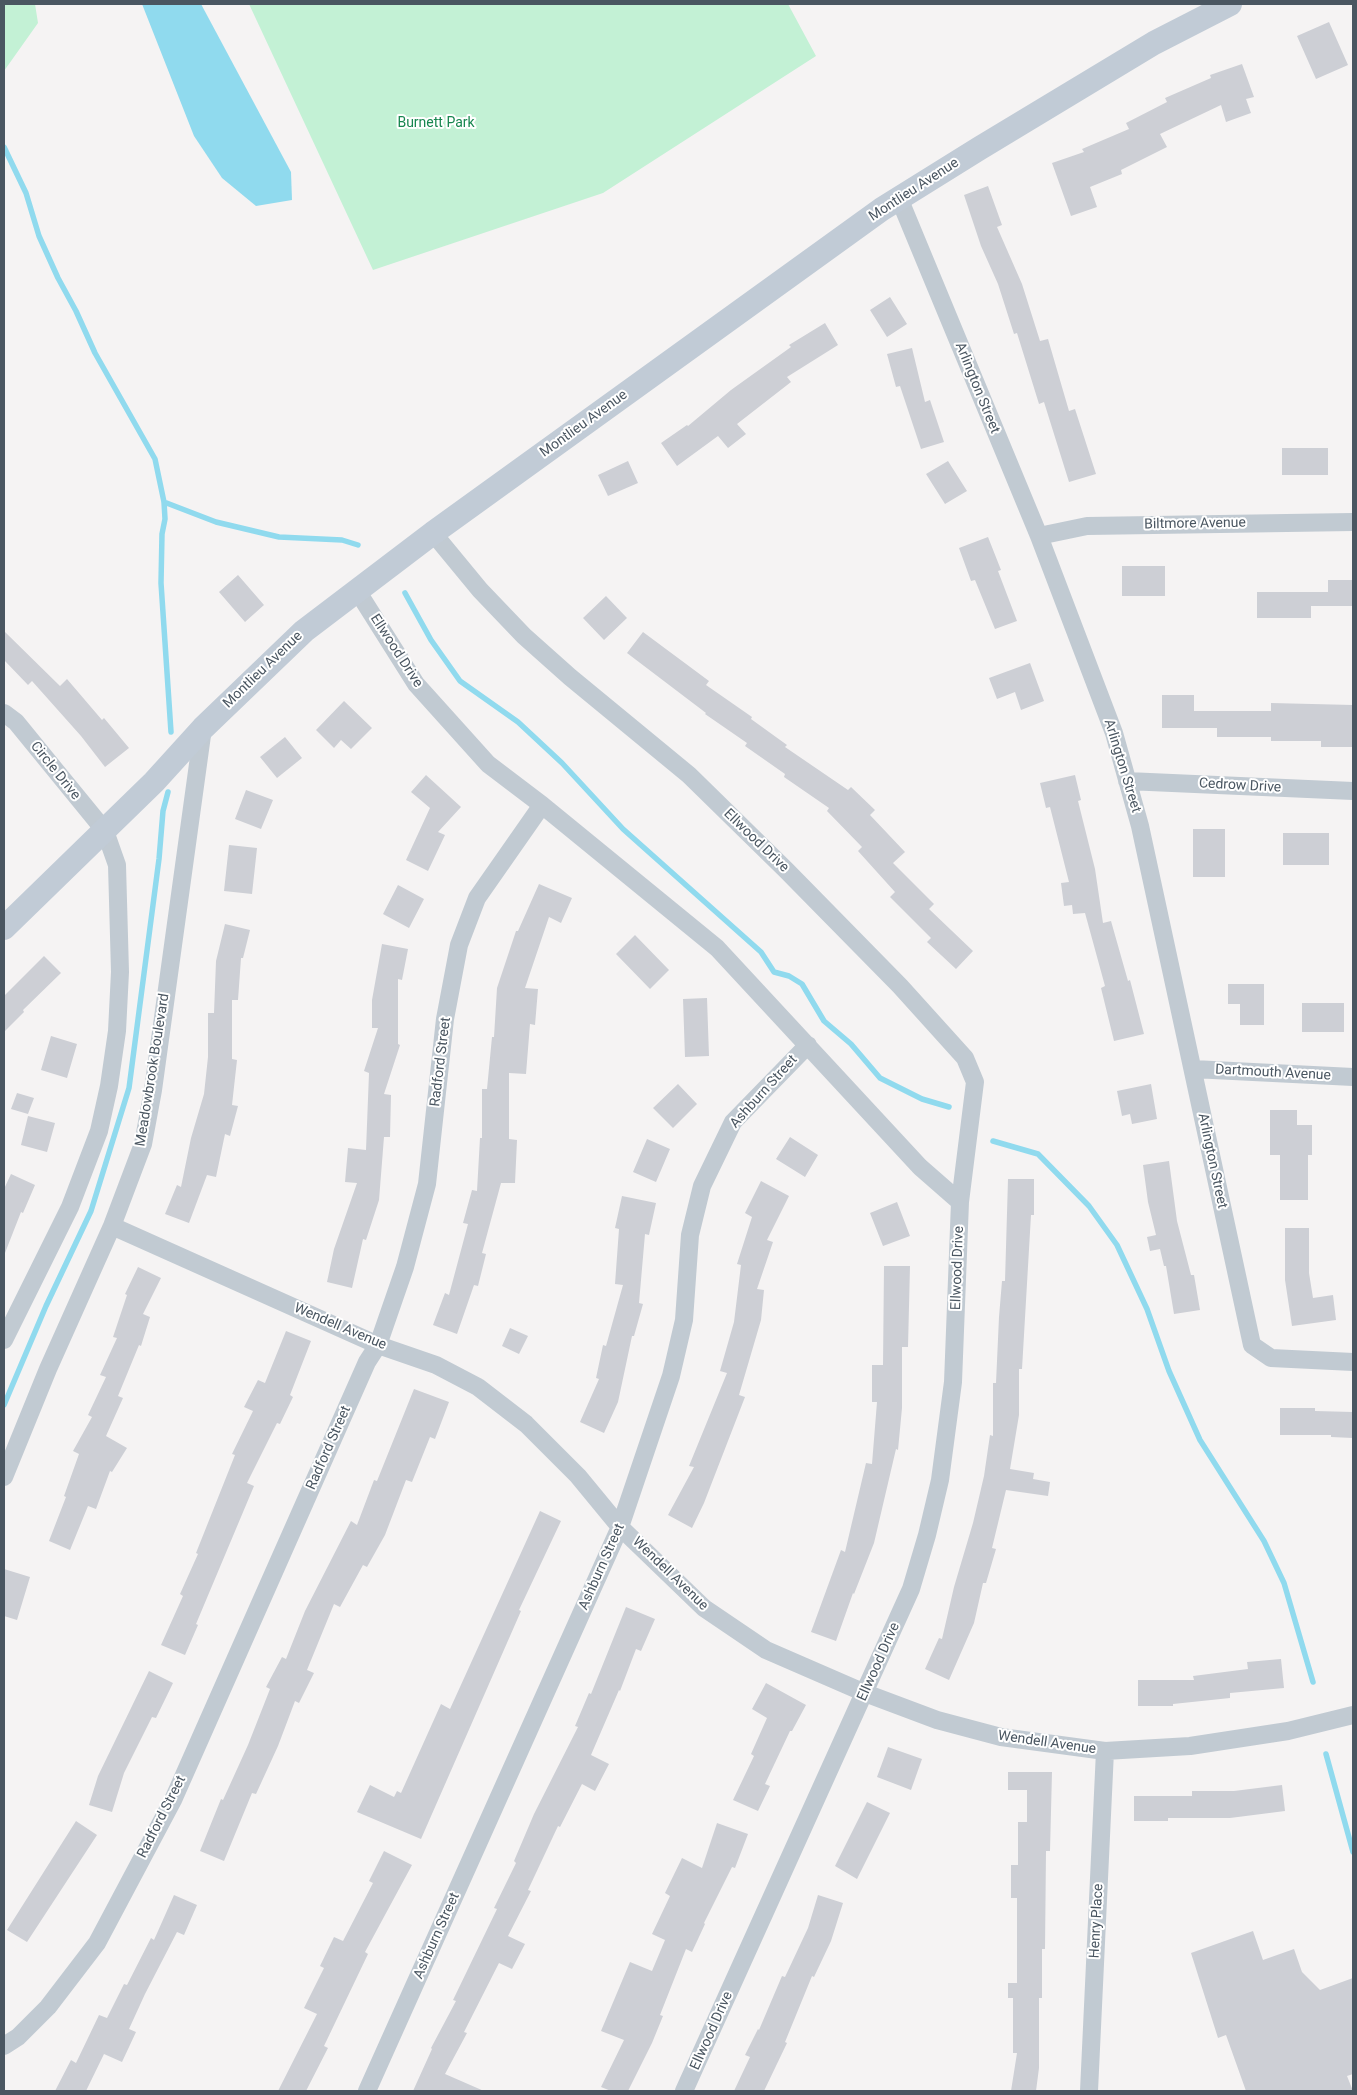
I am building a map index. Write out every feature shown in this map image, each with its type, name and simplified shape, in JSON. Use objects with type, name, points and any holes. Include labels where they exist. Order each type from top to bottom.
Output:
[{"type":"street","name":"Montlieu Avenue","points":[[4,928],[154,782],[203,728],[304,631],[358,592],[433,533],[899,198],[1154,43],[1230,4]]},
{"type":"street","name":"Arlington Street","points":[[899,198],[1039,536],[1114,733],[1140,826],[1252,1345],[1272,1358],[1353,1362]]},
{"type":"street","name":"Biltmore Avenue","points":[[1039,536],[1087,526],[1353,522]]},
{"type":"street","name":"Ellwood Drive","points":[[433,533],[480,590],[524,636],[570,677],[689,775],[820,904],[900,986],[965,1058],[975,1082],[960,1202],[953,1382],[940,1480],[927,1536],[911,1589],[684,2091]]},
{"type":"street","name":"Ellwood Drive","points":[[358,592],[416,684],[488,764],[542,805],[717,948],[920,1167],[960,1202]]},
{"type":"street","name":"Circle Drive","points":[[4,714],[16,722],[104,831]]},
{"type":"street","name":"Meadowbrook Boulevard","points":[[4,1477],[48,1369],[112,1226],[143,1144],[153,1090],[203,728]]},
{"type":"street","name":"Cedrow Drive","points":[[1127,780],[1353,791]]},
{"type":"street","name":"Radford Street","points":[[4,2046],[18,2037],[48,2007],[97,1943],[173,1800],[367,1362],[378,1345],[405,1267],[427,1184],[445,1019],[460,945],[477,898],[542,805]]},
{"type":"street","points":[[4,1340],[70,1207],[98,1131],[109,1086],[117,1031],[120,972],[117,865],[104,831]]},
{"type":"street","name":"Ashburn Street","points":[[368,2091],[620,1527],[671,1376],[684,1320],[690,1235],[702,1186],[733,1122],[808,1045]]},
{"type":"street","name":"Dartmouth Avenue","points":[[1193,1069],[1353,1077]]},
{"type":"street","name":"Wendell Avenue","points":[[112,1226],[378,1345],[436,1365],[478,1387],[526,1424],[578,1476],[620,1527],[704,1608],[766,1650],[865,1693],[937,1720],[1001,1737],[1105,1751],[1190,1746],[1288,1732],[1353,1715]]},
{"type":"street","name":"Henry Place","points":[[1089,2091],[1105,1751]]},
{"type":"green space","points":[[4,4],[35,4],[38,23],[4,71]]},
{"type":"green space","name":"Burnett Park","points":[[249,4],[788,4],[816,56],[603,193],[373,270]]},
{"type":"water","points":[[142,4],[201,4],[291,172],[292,200],[256,206],[222,178],[194,136]]},
{"type":"building","points":[[1329,22],[1348,65],[1316,79],[1297,36]]},
{"type":"building","points":[[1242,64],[1254,97],[1246,99],[1251,113],[1226,122],[1221,105],[1160,134],[1167,147],[1121,170],[1122,174],[1090,187],[1097,207],[1071,216],[1052,163],[1084,152],[1082,149],[1129,129],[1126,123],[1167,102],[1165,98],[1211,78],[1210,75]]},
{"type":"building","points":[[988,186],[1002,225],[997,227],[1022,284],[1040,341],[1048,339],[1069,411],[1075,409],[1096,474],[1069,482],[1044,402],[1039,404],[1017,333],[1014,334],[998,284],[981,246],[964,195]]},
{"type":"building","points":[[890,297],[907,324],[887,337],[870,310]]},
{"type":"building","points":[[825,323],[838,345],[787,377],[791,382],[737,424],[746,434],[728,448],[718,436],[677,466],[661,443],[688,426],[731,390],[791,347],[789,345]]},
{"type":"building","points":[[912,348],[925,402],[930,400],[944,442],[921,449],[900,386],[896,387],[887,354]]},
{"type":"building","points":[[1282,448],[1328,448],[1328,475],[1282,475]]},
{"type":"building","points":[[628,461],[638,483],[608,496],[598,475]]},
{"type":"building","points":[[948,461],[967,491],[945,504],[926,474]]},
{"type":"building","points":[[988,537],[1001,570],[998,571],[1017,621],[995,629],[975,580],[971,581],[959,548]]},
{"type":"building","points":[[1122,566],[1165,566],[1165,596],[1122,596]]},
{"type":"building","points":[[238,575],[264,605],[245,622],[219,592]]},
{"type":"building","points":[[1328,580],[1353,580],[1353,606],[1311,606],[1311,618],[1257,618],[1257,592],[1328,592]]},
{"type":"building","points":[[606,596],[627,618],[604,640],[583,618]]},
{"type":"building","points":[[4,631],[60,686],[67,679],[129,748],[105,767],[81,736],[32,681],[28,685],[4,660]]},
{"type":"building","points":[[643,632],[709,681],[706,685],[752,717],[751,719],[787,745],[785,747],[848,790],[851,787],[875,810],[870,815],[905,852],[893,863],[934,904],[929,909],[973,951],[956,969],[927,942],[931,938],[890,897],[895,892],[858,851],[862,847],[827,811],[829,808],[784,777],[785,774],[745,746],[747,743],[705,714],[627,653]]},
{"type":"building","points":[[1030,663],[1044,701],[1021,710],[1015,692],[997,699],[989,678]]},
{"type":"building","points":[[1162,695],[1194,695],[1194,711],[1271,711],[1271,703],[1353,705],[1353,747],[1321,747],[1321,741],[1271,741],[1271,737],[1217,737],[1217,728],[1162,728]]},
{"type":"building","points":[[344,701],[372,728],[351,749],[341,740],[334,748],[316,730]]},
{"type":"building","points":[[285,737],[302,758],[277,778],[260,757]]},
{"type":"building","points":[[426,775],[461,807],[438,832],[445,835],[428,871],[406,860],[430,808],[411,792]]},
{"type":"building","points":[[1075,775],[1081,800],[1078,801],[1095,869],[1103,923],[1111,921],[1128,981],[1130,980],[1144,1034],[1114,1041],[1101,988],[1105,986],[1085,913],[1073,914],[1072,905],[1064,906],[1061,883],[1069,882],[1050,807],[1046,808],[1040,783]]},
{"type":"building","points":[[246,790],[273,800],[261,829],[235,819]]},
{"type":"building","points":[[1193,829],[1225,829],[1225,877],[1193,877]]},
{"type":"building","points":[[1283,833],[1329,833],[1329,865],[1283,865]]},
{"type":"building","points":[[229,845],[257,848],[252,894],[224,891]]},
{"type":"building","points":[[539,884],[572,898],[561,923],[549,917],[525,988],[538,989],[535,1025],[530,1024],[526,1074],[509,1073],[509,1139],[517,1140],[515,1183],[501,1183],[482,1253],[486,1254],[478,1286],[474,1285],[457,1334],[433,1325],[445,1293],[449,1295],[468,1224],[463,1223],[472,1190],[477,1191],[480,1138],[482,1138],[482,1089],[487,1089],[492,1037],[494,1037],[497,988],[516,931],[518,931]]},
{"type":"building","points":[[398,885],[424,899],[409,928],[383,914]]},
{"type":"building","points":[[225,924],[250,930],[243,958],[241,958],[238,1000],[232,1000],[232,1059],[237,1060],[232,1105],[238,1106],[230,1136],[225,1134],[216,1177],[207,1175],[189,1223],[165,1214],[177,1185],[181,1187],[191,1138],[204,1094],[208,1057],[208,1013],[214,1013],[216,961]]},
{"type":"building","points":[[635,935],[669,970],[650,989],[616,954]]},
{"type":"building","points":[[382,944],[408,949],[402,980],[398,979],[398,1044],[400,1045],[384,1094],[391,1095],[390,1137],[384,1137],[379,1200],[366,1240],[363,1239],[352,1288],[327,1282],[334,1249],[357,1183],[345,1182],[348,1148],[366,1150],[369,1073],[364,1071],[378,1028],[372,1028],[372,1000]]},
{"type":"building","points":[[44,956],[61,973],[23,1010],[24,1012],[4,1032],[4,996]]},
{"type":"building","points":[[1228,984],[1264,984],[1264,1025],[1240,1025],[1240,1004],[1228,1004]]},
{"type":"building","points":[[707,998],[709,1056],[685,1057],[683,999]]},
{"type":"building","points":[[1302,1003],[1344,1003],[1344,1032],[1302,1032]]},
{"type":"building","points":[[51,1036],[77,1044],[67,1078],[41,1070]]},
{"type":"building","points":[[678,1084],[697,1104],[673,1128],[653,1108]]},
{"type":"building","points":[[1151,1084],[1157,1119],[1132,1124],[1130,1114],[1122,1116],[1117,1091]]},
{"type":"building","points":[[17,1093],[34,1098],[28,1114],[11,1109]]},
{"type":"building","points":[[1270,1110],[1297,1110],[1297,1125],[1312,1125],[1312,1155],[1308,1155],[1308,1200],[1280,1200],[1280,1155],[1270,1155]]},
{"type":"building","points":[[28,1116],[55,1123],[47,1152],[21,1145]]},
{"type":"building","points":[[790,1137],[818,1155],[805,1177],[776,1159]]},
{"type":"building","points":[[647,1139],[670,1149],[656,1182],[633,1172]]},
{"type":"building","points":[[1169,1161],[1177,1221],[1191,1275],[1194,1275],[1200,1310],[1174,1314],[1166,1266],[1164,1266],[1160,1249],[1150,1251],[1147,1237],[1156,1235],[1148,1202],[1143,1165]]},
{"type":"building","points":[[11,1174],[35,1185],[23,1213],[21,1212],[5,1253],[4,1189]]},
{"type":"building","points":[[1008,1179],[1034,1179],[1034,1215],[1031,1215],[1022,1369],[1019,1369],[1019,1415],[1010,1469],[1034,1473],[1033,1479],[1050,1482],[1048,1496],[1006,1490],[992,1548],[996,1549],[986,1583],[983,1583],[974,1623],[949,1680],[925,1669],[939,1638],[942,1639],[954,1587],[973,1523],[984,1476],[990,1435],[993,1436],[993,1383],[996,1383],[1002,1281],[1005,1281]]},
{"type":"building","points":[[761,1181],[789,1196],[767,1240],[773,1242],[757,1289],[764,1290],[761,1320],[739,1395],[745,1397],[704,1503],[692,1528],[668,1515],[694,1467],[689,1466],[727,1373],[720,1371],[734,1322],[741,1265],[737,1264],[752,1217],[745,1213]]},
{"type":"building","points":[[622,1196],[656,1203],[649,1235],[645,1234],[639,1303],[643,1304],[634,1336],[632,1336],[618,1402],[604,1433],[580,1422],[599,1379],[596,1378],[603,1345],[606,1346],[623,1285],[615,1284],[619,1229],[615,1228]]},
{"type":"building","points":[[897,1202],[910,1236],[883,1246],[870,1213]]},
{"type":"building","points":[[1285,1228],[1309,1228],[1309,1273],[1313,1298],[1333,1295],[1336,1320],[1292,1326],[1285,1280]]},
{"type":"building","points":[[884,1266],[910,1266],[908,1347],[902,1347],[902,1408],[898,1450],[896,1449],[874,1543],[853,1593],[836,1641],[811,1632],[841,1550],[845,1552],[866,1463],[872,1464],[877,1402],[872,1402],[872,1365],[883,1365]]},
{"type":"building","points":[[138,1267],[161,1278],[143,1314],[150,1317],[141,1346],[139,1345],[118,1396],[123,1398],[106,1436],[127,1448],[112,1472],[110,1471],[96,1509],[88,1506],[70,1550],[49,1541],[66,1497],[64,1496],[79,1454],[73,1451],[92,1417],[88,1415],[106,1377],[100,1375],[117,1338],[113,1337],[127,1295],[125,1294]]},
{"type":"building","points":[[510,1328],[528,1336],[519,1354],[502,1346]]},
{"type":"building","points":[[286,1331],[311,1341],[290,1395],[293,1397],[280,1424],[277,1423],[247,1483],[254,1486],[196,1624],[198,1625],[185,1655],[161,1645],[183,1596],[180,1594],[198,1554],[196,1553],[235,1455],[232,1454],[253,1411],[244,1407],[258,1380],[265,1383]]},
{"type":"building","points":[[414,1389],[449,1402],[435,1439],[430,1437],[412,1482],[406,1480],[385,1535],[367,1567],[363,1565],[340,1607],[334,1604],[307,1670],[314,1673],[299,1703],[295,1701],[278,1746],[256,1794],[252,1793],[224,1861],[200,1851],[221,1799],[223,1800],[248,1745],[270,1689],[266,1687],[282,1657],[286,1659],[305,1611],[351,1521],[357,1525],[374,1480],[377,1481]]},
{"type":"building","points":[[1280,1408],[1315,1408],[1315,1411],[1353,1412],[1353,1438],[1331,1437],[1331,1435],[1280,1435]]},
{"type":"building","points":[[540,1511],[561,1521],[519,1610],[521,1611],[421,1839],[357,1812],[370,1785],[394,1797],[397,1791],[401,1793],[441,1704],[450,1709]]},
{"type":"building","points":[[4,1569],[30,1577],[17,1620],[4,1616]]},
{"type":"building","points":[[626,1607],[655,1619],[641,1651],[636,1649],[620,1691],[591,1755],[609,1764],[595,1791],[582,1784],[560,1827],[558,1826],[528,1890],[531,1891],[508,1936],[525,1944],[512,1969],[499,1963],[464,2032],[467,2033],[445,2074],[484,2091],[413,2091],[431,2048],[456,2001],[453,2000],[497,1909],[494,1908],[516,1863],[514,1861],[534,1814],[578,1727],[575,1726],[589,1693],[591,1694]]},
{"type":"building","points":[[1281,1659],[1284,1688],[1230,1693],[1230,1698],[1173,1704],[1173,1706],[1138,1706],[1138,1680],[1194,1680],[1193,1676],[1248,1669],[1247,1662]]},
{"type":"building","points":[[149,1671],[173,1683],[156,1718],[152,1717],[124,1773],[112,1812],[89,1805],[98,1776]]},
{"type":"building","points":[[766,1683],[806,1705],[792,1731],[790,1731],[765,1784],[770,1786],[758,1811],[733,1800],[754,1756],[751,1754],[767,1718],[752,1709]]},
{"type":"building","points":[[888,1747],[922,1759],[911,1790],[877,1777]]},
{"type":"building","points":[[1008,1772],[1052,1772],[1050,1851],[1046,1851],[1045,1949],[1042,1949],[1042,1998],[1039,1998],[1039,2068],[1036,2091],[1011,2091],[1017,2053],[1013,2053],[1013,1998],[1008,1998],[1008,1983],[1017,1983],[1017,1898],[1011,1898],[1011,1865],[1018,1865],[1018,1822],[1027,1822],[1027,1790],[1008,1790]]},
{"type":"building","points":[[1282,1785],[1285,1811],[1230,1818],[1168,1818],[1168,1821],[1134,1821],[1134,1796],[1192,1796],[1192,1791],[1234,1791]]},
{"type":"building","points":[[867,1802],[890,1813],[857,1879],[835,1866]]},
{"type":"building","points":[[76,1821],[97,1835],[27,1942],[7,1930]]},
{"type":"building","points":[[717,1823],[748,1834],[735,1868],[732,1867],[692,1952],[686,1949],[660,2015],[663,2016],[652,2043],[628,2091],[611,2091],[601,2087],[624,2040],[601,2031],[630,1962],[652,1971],[665,1940],[652,1934],[670,1896],[665,1893],[682,1858],[702,1868]]},
{"type":"building","points":[[384,1851],[412,1865],[365,1952],[368,1954],[324,2046],[328,2048],[306,2091],[278,2091],[317,2014],[304,2008],[324,1968],[320,1966],[334,1937],[343,1941],[373,1883],[369,1881]]},
{"type":"building","points":[[174,1895],[197,1905],[184,1935],[177,1932],[145,1994],[129,2029],[136,2032],[122,2062],[104,2054],[86,2091],[55,2091],[71,2060],[76,2063],[99,2015],[107,2018],[124,1984],[127,1985],[151,1938],[154,1940]]},
{"type":"building","points":[[818,1895],[843,1903],[831,1941],[814,1977],[812,1976],[785,2042],[787,2043],[764,2091],[734,2091],[750,2057],[745,2055],[759,2030],[782,1976],[785,1977],[808,1928]]},
{"type":"building","points":[[1253,1931],[1263,1960],[1294,1949],[1302,1972],[1320,1990],[1353,1978],[1353,2074],[1347,2076],[1353,2091],[1246,2091],[1226,2035],[1218,2038],[1191,1953]]},
{"type":"waterway","points":[[4,147],[26,193],[39,236],[58,278],[76,311],[95,353],[155,459],[164,502],[165,519],[162,534],[161,583],[171,732]]},
{"type":"waterway","points":[[164,502],[216,522],[279,537],[342,540],[358,545]]},
{"type":"waterway","points":[[405,593],[431,640],[460,681],[518,722],[562,763],[623,829],[761,952],[774,972],[789,976],[802,984],[824,1021],[851,1044],[880,1078],[922,1099],[949,1107]]},
{"type":"waterway","points":[[4,1405],[46,1306],[91,1211],[129,1088],[159,859],[163,811],[168,792]]},
{"type":"waterway","points":[[993,1141],[1038,1154],[1089,1206],[1117,1245],[1147,1309],[1169,1371],[1200,1440],[1264,1541],[1284,1583],[1313,1682]]},
{"type":"waterway","points":[[1326,1754],[1353,1852]]}]
